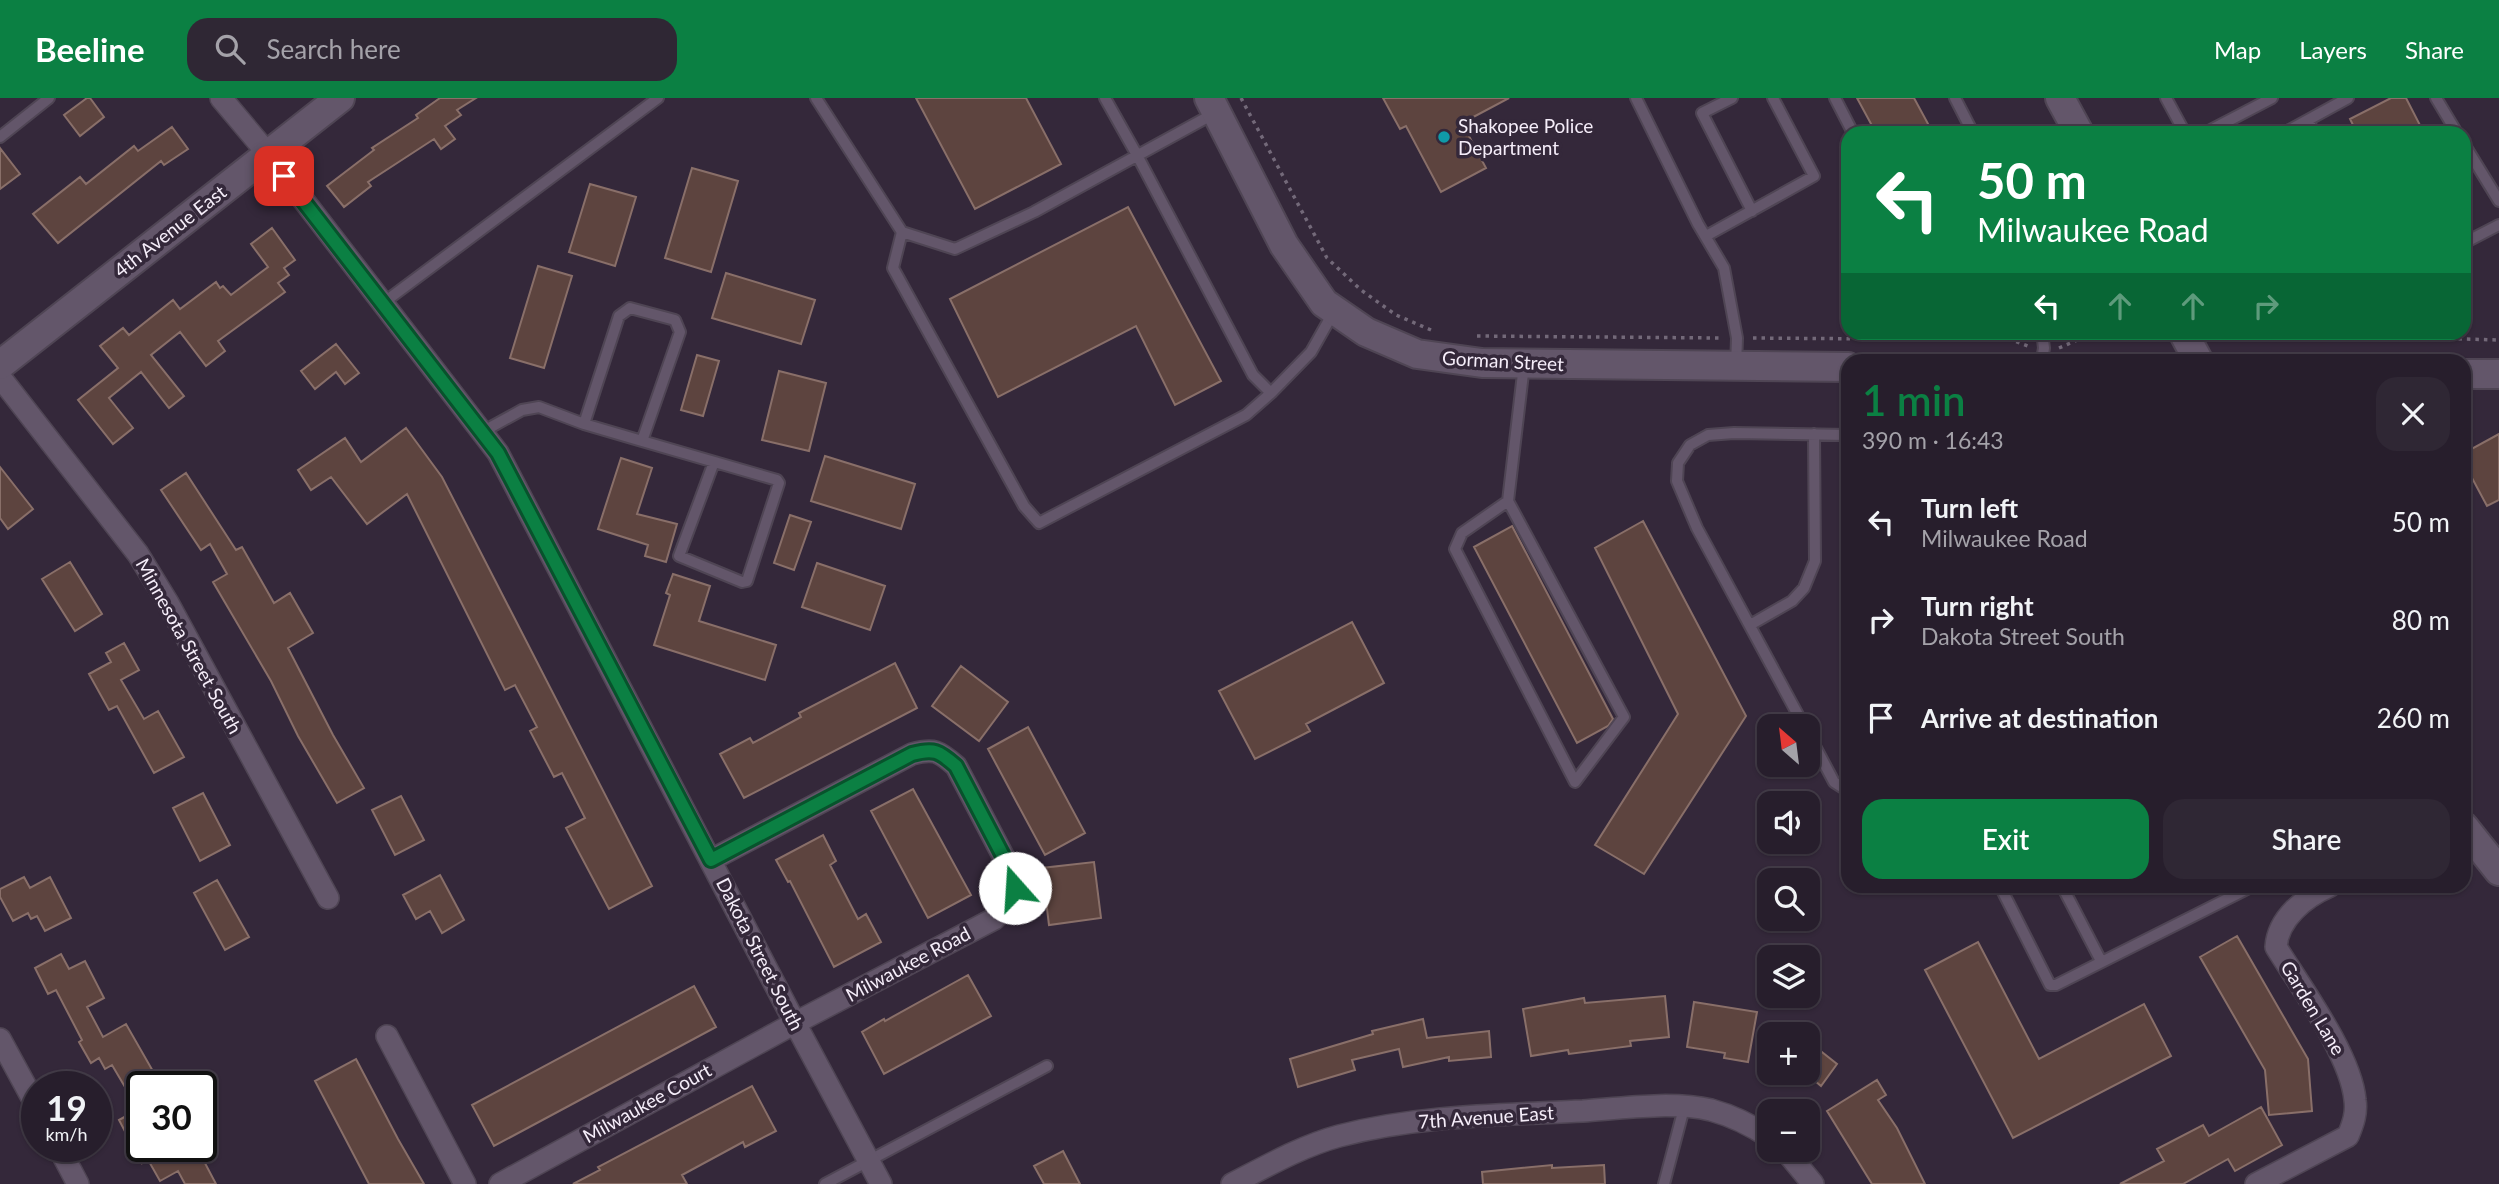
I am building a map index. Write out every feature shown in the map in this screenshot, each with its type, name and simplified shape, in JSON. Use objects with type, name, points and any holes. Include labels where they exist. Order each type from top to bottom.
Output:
[{"type":"street","name":"Dakota Street South","points":[[221,98],[268,154],[498,453],[881,1184]]},
{"type":"street","name":"4th Avenue East","points":[[0,365],[340,98]]},
{"type":"street","points":[[2060,98],[2075,126]]},
{"type":"street","name":"Gorman Street","points":[[1212,105],[1284,245],[1324,303],[1366,332],[1417,354],[1482,363],[1841,367]]},
{"type":"street","points":[[2471,374],[2499,374]]},
{"type":"street","name":"Minnesota Street South","points":[[0,377],[138,554],[168,603],[328,898]]},
{"type":"street","name":"Milwaukee Road","points":[[711,860],[912,754],[929,750],[944,755],[956,766],[1012,873],[1015,888],[1009,905],[994,919],[795,1023]]},
{"type":"street","name":"Garden Lane","points":[[2256,1184],[2348,1136],[2355,1121],[2355,1099],[2346,1062],[2276,947],[2277,932],[2301,903],[2317,893]]},
{"type":"street","name":"Milwaukee Court","points":[[500,1184],[795,1023]]},
{"type":"street","points":[[387,1036],[466,1184]]},
{"type":"street","points":[[0,1039],[21,1078]]},
{"type":"street","name":"7th Avenue East","points":[[1232,1184],[1287,1156],[1337,1136],[1432,1119],[1662,1106],[1710,1110],[1748,1123],[1757,1129]]},
{"type":"street","points":[[66,1162],[78,1184]]},
{"type":"street","points":[[1795,1162],[1813,1184]]},
{"type":"lane","points":[[0,137],[48,98]]},
{"type":"lane","points":[[383,303],[658,98]]},
{"type":"lane","points":[[816,98],[902,232],[955,249],[1034,212],[1137,155],[1212,105]]},
{"type":"lane","points":[[1105,98],[1253,375],[1271,393]]},
{"type":"lane","points":[[1636,98],[1724,268],[1737,338],[1736,366]]},
{"type":"lane","points":[[1732,98],[1702,113],[1752,211]]},
{"type":"lane","points":[[1706,236],[1814,176],[1773,98]]},
{"type":"lane","points":[[1835,98],[1849,126]]},
{"type":"lane","points":[[1955,98],[1969,126]]},
{"type":"lane","points":[[2166,98],[2181,126]]},
{"type":"lane","points":[[2218,126],[2272,98]]},
{"type":"lane","points":[[2297,126],[2348,98]]},
{"type":"lane","points":[[2436,98],[2453,126]]},
{"type":"lane","points":[[2308,120],[2311,126]]},
{"type":"lane","points":[[2471,155],[2499,201]]},
{"type":"lane","points":[[2471,239],[2499,225]]},
{"type":"lane","points":[[902,232],[892,268],[1024,506],[1039,523],[1246,415],[1311,352],[1334,310]]},
{"type":"lane","points":[[584,424],[619,316],[630,308],[675,320],[680,332],[642,441]]},
{"type":"lane","points":[[2043,340],[2043,354]]},
{"type":"lane","points":[[1508,501],[1462,533],[1455,549],[1575,782],[1624,717],[1508,501],[1525,363]]},
{"type":"lane","points":[[482,432],[522,410],[539,407],[584,424],[714,461],[778,480],[747,581],[742,582],[678,556],[714,461]]},
{"type":"lane","points":[[1749,625],[1792,601],[1804,589],[1815,561],[1814,434]]},
{"type":"lane","points":[[1797,714],[1697,528],[1677,481],[1678,463],[1690,445],[1708,435],[1841,435]]},
{"type":"lane","points":[[1820,756],[1834,782],[1841,786]]},
{"type":"lane","points":[[2004,893],[2050,985],[2056,985],[2239,893]]},
{"type":"lane","points":[[2066,893],[2101,961]]},
{"type":"lane","points":[[825,1184],[1047,1066]]},
{"type":"lane","points":[[1664,1184],[1684,1108]]},
{"type":"path","points":[[1241,98],[1327,258],[1361,290],[1396,315],[1429,330],[1443,332]]},
{"type":"path","points":[[1470,336],[1841,339]]},
{"type":"path","points":[[2471,339],[2499,340]]},
{"type":"path","points":[[2012,340],[2032,348],[2061,348],[2078,340]]},
{"type":"building","points":[[90,98],[104,117],[80,136],[64,115]]},
{"type":"building","points":[[440,98],[476,98],[457,110],[461,115],[445,126],[455,139],[441,149],[434,139],[368,182],[371,186],[344,207],[327,186],[374,150],[372,148],[418,118],[416,115]]},
{"type":"building","points":[[916,98],[1026,98],[1061,164],[975,209]]},
{"type":"building","name":"Shakopee Police Department","points":[[1383,98],[1509,98],[1462,123],[1486,168],[1441,192],[1406,126],[1400,129]]},
{"type":"building","points":[[1857,98],[1914,98],[1929,126],[1872,126]]},
{"type":"building","points":[[2391,98],[2406,98],[2420,126],[2354,126],[2350,119]]},
{"type":"building","points":[[172,127],[188,149],[164,165],[161,161],[58,243],[33,214],[80,177],[86,184],[134,146],[138,151]]},
{"type":"building","points":[[0,148],[20,174],[0,189]]},
{"type":"building","points":[[692,168],[738,181],[711,272],[665,258]]},
{"type":"building","points":[[590,184],[636,197],[615,266],[569,252]]},
{"type":"building","points":[[1128,207],[1221,381],[1175,405],[1136,326],[998,397],[950,299]]},
{"type":"building","points":[[272,228],[295,260],[284,268],[289,275],[278,283],[285,292],[218,341],[225,351],[206,366],[180,332],[151,355],[184,396],[169,408],[141,372],[109,398],[133,428],[113,444],[78,400],[118,368],[100,346],[123,328],[129,335],[173,300],[180,309],[216,282],[231,295],[268,267],[251,244]]},
{"type":"building","points":[[538,266],[572,276],[544,368],[510,358]]},
{"type":"building","points":[[726,273],[815,300],[801,344],[712,318]]},
{"type":"building","points":[[336,344],[359,373],[345,384],[336,372],[315,389],[301,371]]},
{"type":"building","points":[[697,355],[719,361],[703,416],[681,410]]},
{"type":"building","points":[[779,371],[826,383],[809,451],[762,440]]},
{"type":"building","points":[[406,428],[442,477],[652,886],[609,909],[566,828],[585,818],[562,773],[554,777],[530,731],[537,727],[515,685],[505,690],[407,494],[367,524],[331,477],[311,490],[298,470],[345,438],[361,462]]},
{"type":"building","points":[[2499,434],[2499,500],[2487,506],[2471,476],[2471,449]]},
{"type":"building","points":[[825,456],[915,484],[901,529],[811,501]]},
{"type":"building","points":[[621,458],[652,468],[637,514],[677,524],[666,562],[645,556],[648,545],[598,529]]},
{"type":"building","points":[[0,467],[33,509],[8,529],[0,518]]},
{"type":"building","points":[[186,473],[236,550],[242,547],[274,603],[290,593],[313,633],[288,648],[364,788],[337,803],[298,736],[271,681],[213,582],[227,574],[210,544],[201,550],[161,490]]},
{"type":"building","points":[[790,515],[811,522],[794,570],[774,563]]},
{"type":"building","points":[[1643,521],[1746,716],[1644,874],[1595,845],[1678,714],[1595,548]]},
{"type":"building","points":[[1512,526],[1613,719],[1608,726],[1577,743],[1474,547]]},
{"type":"building","points":[[70,562],[102,614],[75,631],[42,579]]},
{"type":"building","points":[[817,563],[885,586],[870,630],[802,607]]},
{"type":"building","points":[[673,574],[710,586],[699,621],[776,645],[765,680],[654,645],[670,595],[666,593]]},
{"type":"building","points":[[1352,622],[1384,683],[1306,724],[1310,731],[1255,759],[1219,691]]},
{"type":"building","points":[[124,643],[139,670],[121,680],[144,719],[158,711],[184,757],[154,773],[117,706],[109,710],[89,674],[111,662],[106,653]]},
{"type":"building","points":[[895,663],[917,708],[744,798],[720,754],[750,738],[753,743],[801,717],[799,713]]},
{"type":"building","points":[[961,666],[1008,702],[979,741],[932,706]]},
{"type":"building","points":[[1028,727],[1085,833],[1045,855],[988,749]]},
{"type":"building","points":[[913,789],[971,895],[928,918],[871,811]]},
{"type":"building","points":[[203,793],[230,845],[200,861],[173,808]]},
{"type":"building","points":[[401,796],[424,840],[395,855],[372,810]]},
{"type":"building","points":[[823,835],[836,861],[830,865],[858,919],[866,914],[881,942],[834,967],[790,881],[788,882],[776,860]]},
{"type":"building","points":[[1094,862],[1101,918],[1049,925],[1042,868]]},
{"type":"building","points":[[440,875],[464,920],[442,933],[430,911],[416,919],[403,895]]},
{"type":"building","points":[[24,877],[30,888],[50,877],[71,918],[45,931],[37,916],[31,919],[28,913],[13,921],[0,897],[0,889]]},
{"type":"building","points":[[217,880],[249,937],[225,950],[194,893]]},
{"type":"building","points":[[2237,936],[2308,1059],[2312,1111],[2269,1115],[2265,1070],[2200,957]]},
{"type":"building","points":[[1978,942],[2039,1059],[2144,1004],[2171,1056],[2013,1138],[1925,970]]},
{"type":"building","points":[[61,954],[69,969],[85,961],[104,998],[87,1007],[103,1037],[126,1024],[153,1071],[126,1071],[125,1087],[112,1065],[105,1069],[99,1058],[91,1063],[56,990],[48,994],[35,968]]},
{"type":"building","points":[[968,975],[991,1016],[884,1074],[862,1032]]},
{"type":"building","points":[[694,986],[716,1027],[494,1146],[472,1105]]},
{"type":"building","points":[[1665,996],[1669,1037],[1630,1041],[1631,1046],[1569,1054],[1568,1050],[1531,1056],[1523,1009],[1584,998],[1585,1003]]},
{"type":"building","points":[[1694,1002],[1757,1012],[1748,1062],[1724,1058],[1725,1053],[1687,1047]]},
{"type":"building","points":[[1423,1019],[1427,1038],[1489,1031],[1491,1057],[1449,1061],[1449,1057],[1403,1067],[1399,1049],[1352,1060],[1355,1070],[1298,1087],[1290,1059],[1373,1034],[1372,1031]]},
{"type":"building","points":[[1820,1051],[1837,1064],[1820,1085]]},
{"type":"building","points":[[356,1059],[424,1184],[369,1184],[315,1081]]},
{"type":"building","points":[[1877,1080],[1886,1095],[1878,1100],[1897,1128],[1925,1184],[1872,1184],[1827,1111]]},
{"type":"building","points":[[752,1086],[776,1131],[745,1147],[743,1142],[682,1175],[687,1184],[573,1184],[600,1170],[598,1167]]},
{"type":"building","points":[[2261,1107],[2282,1145],[2235,1171],[2228,1159],[2183,1184],[2120,1184],[2164,1161],[2157,1149],[2203,1125],[2209,1136]]},
{"type":"building","points":[[126,1116],[126,1133],[119,1120]]},
{"type":"building","points":[[1063,1151],[1080,1184],[1044,1184],[1034,1166]]},
{"type":"building","points":[[149,1162],[204,1162],[216,1184],[185,1184],[178,1171],[160,1181]]},
{"type":"building","points":[[1552,1165],[1552,1168],[1604,1165],[1605,1184],[1483,1184],[1482,1172]]},
{"type":"place","name":"Shakopee Police Department","points":[[1444,137]]},
{"type":"route","points":[[284,176],[498,453],[711,860],[912,754],[929,750],[944,755],[956,766],[1012,873],[1015,888]]}]
